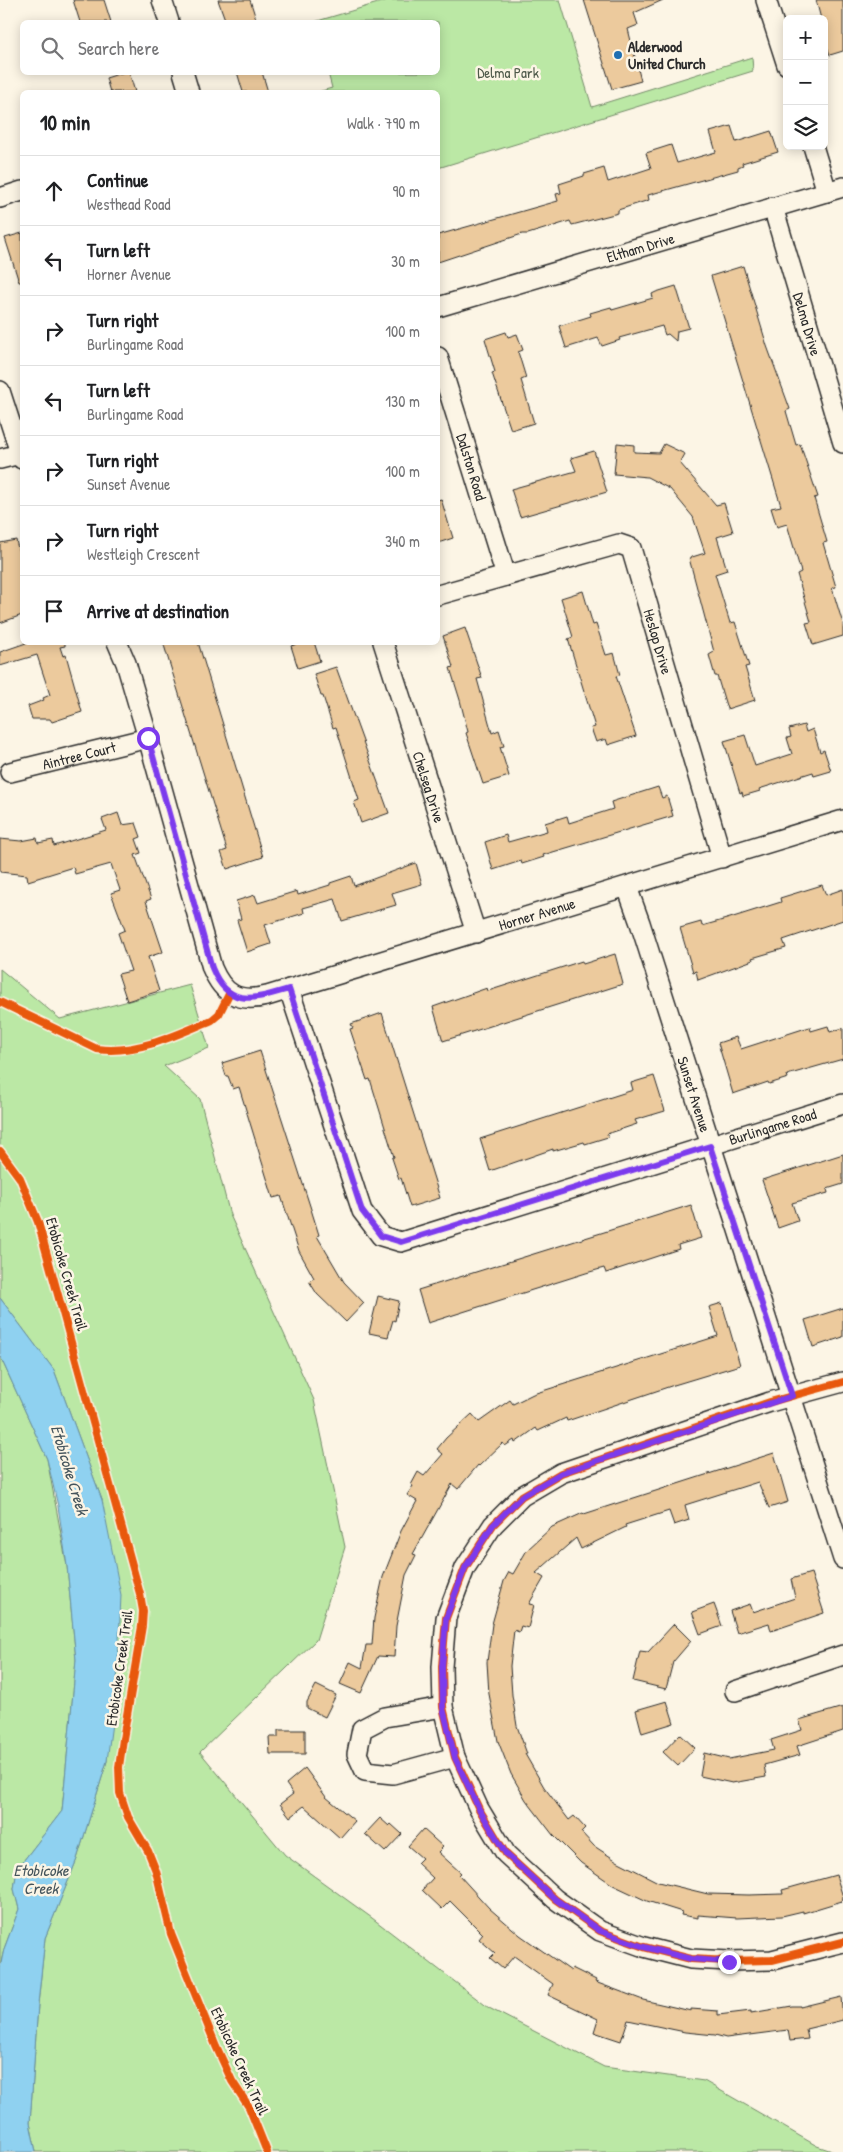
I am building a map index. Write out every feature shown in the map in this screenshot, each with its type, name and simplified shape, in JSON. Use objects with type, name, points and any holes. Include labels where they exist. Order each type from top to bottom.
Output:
[{"type":"street","points":[[162,0],[168,20]]},
{"type":"street","points":[[766,0],[786,60]]},
{"type":"street","points":[[184,75],[188,90]]},
{"type":"street","points":[[815,150],[835,190]]},
{"type":"street","name":"Eltham Drive","points":[[440,306],[835,190]]},
{"type":"street","points":[[0,198],[20,192]]},
{"type":"street","name":"Delma Drive","points":[[773,207],[843,443]]},
{"type":"street","name":"Dalston Road","points":[[440,363],[506,576]]},
{"type":"street","points":[[0,391],[20,453]]},
{"type":"street","points":[[0,459],[20,456]]},
{"type":"street","name":"Heslop Drive","points":[[506,576],[619,544],[631,548],[722,858]]},
{"type":"street","points":[[440,594],[506,576]]},
{"type":"street","points":[[118,645],[126,663],[148,738]]},
{"type":"street","name":"Chelsea Drive","points":[[383,645],[476,933]]},
{"type":"street","name":"Horner Avenue","points":[[148,738],[212,968],[218,983],[229,994],[257,998],[843,820]]},
{"type":"street","name":"Aintree Court","points":[[10,772],[148,738]]},
{"type":"street","name":"Sunset Avenue","points":[[627,887],[843,1559]]},
{"type":"street","name":"Burlingame Road","points":[[289,989],[362,1211],[381,1236],[401,1242],[843,1104]]},
{"type":"street","points":[[843,1382],[792,1396],[561,1473],[522,1496],[493,1525],[465,1568],[446,1618],[442,1667],[443,1708],[455,1758],[479,1809],[506,1854],[555,1899],[600,1931],[644,1947],[691,1959],[729,1962],[772,1960],[843,1942]]},
{"type":"street","points":[[735,1691],[843,1654]]},
{"type":"street","points":[[443,1708],[385,1718],[362,1729],[357,1754],[365,1771],[393,1774],[455,1758]]},
{"type":"green space","name":"Delma Park","points":[[388,0],[560,0],[592,107],[752,57],[753,71],[440,167],[440,90],[325,90],[332,88],[329,75],[440,75],[440,20],[321,20]]},
{"type":"green space","points":[[0,969],[60,1019],[190,985],[209,1048],[164,1066],[200,1099],[230,1215],[314,1400],[345,1547],[316,1640],[200,1752],[285,1855],[372,1918],[489,2008],[604,2067],[704,2081],[817,2146],[835,2152],[36,2152],[30,2123],[38,2004],[45,1938],[77,1859],[107,1761],[102,1500],[54,1370],[0,1298]]},
{"type":"green space","points":[[0,1356],[47,1459],[67,1566],[76,1660],[62,1811],[17,1869],[14,1889],[19,1909],[4,1949],[0,1968]]},
{"type":"water","name":"Etobicoke Creek","points":[[0,1298],[54,1370],[102,1500],[121,1595],[117,1685],[107,1761],[77,1859],[45,1938],[38,2004],[30,2123],[36,2152],[0,2152],[0,1968],[4,1949],[19,1909],[14,1889],[17,1869],[62,1811],[76,1660],[67,1566],[58,1506],[47,1459],[0,1356]]},
{"type":"building","points":[[73,0],[104,0],[110,20],[79,20]]},
{"type":"building","points":[[218,0],[250,0],[256,20],[225,20]]},
{"type":"building","name":"Alderwood United Church","points":[[584,0],[663,0],[634,13],[638,25],[628,29],[641,81],[612,89]]},
{"type":"building","points":[[816,0],[843,0],[843,51],[830,55],[828,49],[828,15],[820,15]]},
{"type":"building","points":[[116,75],[130,75],[134,90],[109,90],[106,78]]},
{"type":"building","points":[[238,75],[263,75],[267,90],[242,90]]},
{"type":"building","points":[[731,126],[736,142],[771,131],[778,152],[742,163],[743,165],[738,167],[738,170],[648,195],[649,200],[618,210],[618,213],[572,225],[570,221],[528,234],[522,234],[440,261],[440,234],[558,201],[556,194],[561,193],[559,184],[584,176],[584,174],[604,168],[608,182],[651,168],[646,153],[671,145],[677,163],[716,152],[710,132]]},
{"type":"building","points":[[20,234],[20,282],[19,282],[5,238]]},
{"type":"building","points":[[743,266],[767,346],[790,409],[786,411],[796,445],[800,444],[818,497],[814,498],[827,542],[823,543],[836,587],[832,588],[843,624],[843,636],[813,645],[806,623],[811,622],[797,574],[801,572],[787,524],[777,527],[771,508],[781,506],[711,276]]},
{"type":"building","points":[[676,286],[689,328],[677,331],[676,341],[668,334],[665,335],[662,326],[619,338],[620,340],[602,346],[598,338],[566,348],[559,326],[591,316],[590,313],[611,307],[612,310],[653,298],[652,294]]},
{"type":"building","points":[[506,332],[508,337],[517,334],[523,350],[518,352],[526,378],[521,380],[534,423],[511,430],[492,373],[495,372],[485,339]]},
{"type":"building","points":[[617,443],[634,445],[634,452],[659,453],[664,444],[685,454],[680,463],[716,505],[724,503],[733,532],[717,537],[727,570],[715,574],[730,623],[735,622],[749,666],[745,667],[755,700],[727,709],[717,676],[715,676],[709,655],[714,652],[689,558],[705,553],[693,517],[670,489],[647,477],[614,474]]},
{"type":"building","points":[[594,451],[607,492],[520,517],[511,489],[576,471],[571,458]]},
{"type":"building","points":[[440,499],[453,538],[440,542]]},
{"type":"building","points":[[16,540],[20,557],[20,616],[0,623],[0,543]]},
{"type":"building","points":[[583,591],[593,625],[596,624],[606,655],[614,653],[620,675],[616,676],[636,736],[608,745],[606,739],[596,742],[591,728],[595,727],[568,639],[573,637],[561,598]]},
{"type":"building","points":[[465,628],[482,678],[477,679],[492,733],[499,730],[504,746],[500,747],[509,776],[483,784],[466,733],[468,732],[450,668],[453,667],[443,636]]},
{"type":"building","points":[[20,645],[65,645],[60,647],[63,656],[66,655],[82,712],[52,722],[50,719],[32,719],[28,706],[44,700],[43,698],[50,695],[37,655],[0,666],[0,652]]},
{"type":"building","points":[[164,645],[199,645],[263,857],[227,869],[221,852],[227,850]]},
{"type":"building","points":[[315,645],[320,661],[298,668],[291,646]]},
{"type":"building","points":[[336,667],[389,813],[361,823],[354,802],[359,800],[336,727],[333,728],[314,674]]},
{"type":"building","points":[[804,725],[806,732],[813,729],[820,752],[824,750],[831,771],[814,776],[813,772],[743,796],[742,792],[740,793],[724,741],[745,735],[755,766],[792,754],[787,738],[791,737],[789,729]]},
{"type":"building","points":[[658,787],[662,798],[667,796],[673,816],[543,855],[544,857],[522,864],[521,861],[493,870],[485,842],[506,835],[508,842],[547,831],[545,823],[567,816],[569,823],[613,809],[611,802]]},
{"type":"building","points":[[118,813],[122,825],[136,823],[141,837],[136,839],[141,853],[135,855],[151,899],[146,901],[163,952],[148,957],[159,991],[127,1001],[118,974],[131,971],[118,933],[125,930],[111,893],[120,890],[111,864],[75,874],[73,867],[28,881],[27,875],[0,872],[0,839],[21,841],[37,838],[38,843],[53,840],[54,846],[106,830],[102,819]]},
{"type":"building","points":[[416,863],[422,884],[392,893],[396,905],[342,921],[335,899],[303,908],[304,913],[265,925],[271,944],[247,952],[237,920],[241,919],[236,901],[255,895],[258,903],[297,891],[298,895],[351,876],[354,886]]},
{"type":"building","points":[[822,885],[826,895],[843,889],[843,920],[783,940],[786,948],[752,958],[753,960],[698,980],[696,971],[693,972],[680,928],[701,922],[702,926],[730,918],[781,902],[780,898]]},
{"type":"building","points":[[615,954],[623,984],[443,1041],[433,1007],[487,988],[488,991],[582,961],[583,964]]},
{"type":"building","points":[[382,1013],[440,1198],[410,1207],[401,1178],[399,1179],[392,1158],[394,1157],[370,1079],[367,1080],[350,1029],[353,1028],[351,1024]]},
{"type":"building","points":[[828,1026],[830,1032],[843,1028],[843,1059],[787,1075],[788,1078],[769,1084],[768,1082],[733,1094],[718,1043],[736,1037],[741,1049],[810,1027],[811,1031]]},
{"type":"building","points":[[260,1051],[319,1235],[317,1236],[344,1282],[364,1303],[346,1322],[317,1294],[309,1281],[314,1278],[299,1251],[281,1196],[273,1198],[239,1087],[233,1089],[228,1076],[226,1076],[222,1063]]},
{"type":"building","points":[[654,1076],[665,1111],[635,1120],[637,1124],[607,1134],[608,1137],[553,1151],[553,1149],[490,1171],[480,1139],[633,1090],[631,1083]]},
{"type":"building","points":[[843,1154],[843,1184],[827,1189],[828,1193],[792,1203],[798,1221],[778,1228],[762,1180]]},
{"type":"building","points":[[691,1205],[701,1238],[678,1245],[679,1249],[606,1273],[604,1268],[586,1273],[428,1323],[418,1290]]},
{"type":"building","points":[[378,1296],[399,1301],[395,1321],[393,1320],[388,1337],[369,1333]]},
{"type":"building","points":[[722,1303],[740,1365],[567,1421],[566,1418],[538,1431],[536,1428],[515,1443],[514,1440],[505,1446],[503,1443],[478,1465],[458,1489],[452,1484],[413,1554],[416,1555],[406,1575],[396,1626],[394,1657],[378,1656],[361,1693],[340,1684],[350,1662],[362,1668],[366,1645],[372,1645],[374,1618],[383,1577],[401,1531],[417,1501],[407,1495],[413,1486],[411,1485],[418,1472],[424,1476],[443,1454],[437,1449],[446,1438],[472,1414],[479,1422],[510,1400],[513,1404],[533,1394],[718,1336],[709,1307]]},
{"type":"building","points":[[843,1308],[843,1337],[813,1347],[805,1320]]},
{"type":"building","points":[[774,1453],[788,1502],[769,1508],[758,1482],[685,1505],[689,1520],[674,1525],[669,1511],[625,1525],[626,1527],[581,1549],[576,1538],[536,1573],[544,1578],[529,1604],[534,1605],[528,1628],[521,1626],[519,1632],[514,1630],[510,1666],[512,1695],[517,1726],[527,1754],[525,1754],[544,1787],[569,1820],[574,1816],[585,1828],[581,1832],[594,1846],[617,1861],[658,1882],[708,1894],[783,1894],[782,1890],[836,1875],[843,1897],[842,1901],[803,1913],[803,1911],[782,1916],[737,1918],[698,1915],[698,1918],[681,1915],[682,1912],[647,1901],[613,1885],[581,1863],[553,1835],[526,1800],[511,1774],[498,1741],[489,1694],[487,1662],[492,1624],[504,1581],[509,1572],[513,1574],[527,1550],[552,1527],[583,1513]]},
{"type":"building","points":[[811,1573],[824,1613],[771,1631],[769,1623],[737,1633],[730,1611],[750,1604],[753,1612],[795,1598],[791,1579]]},
{"type":"building","points":[[714,1604],[722,1626],[700,1634],[692,1612]]},
{"type":"building","points":[[674,1624],[691,1641],[673,1662],[666,1689],[633,1681],[640,1651],[648,1652]]},
{"type":"building","points":[[316,1685],[336,1695],[325,1717],[307,1708],[307,1702]]},
{"type":"building","points":[[667,1701],[674,1723],[642,1733],[636,1710]]},
{"type":"building","points":[[843,1707],[843,1731],[797,1746],[800,1755],[764,1765],[766,1777],[732,1783],[700,1776],[704,1753],[729,1759],[774,1750],[771,1740],[802,1730],[799,1720]]},
{"type":"building","points":[[278,1730],[305,1730],[305,1754],[270,1754],[269,1737],[278,1737]]},
{"type":"building","points":[[680,1734],[695,1748],[678,1766],[663,1752]]},
{"type":"building","points":[[305,1768],[326,1797],[355,1821],[340,1838],[304,1806],[290,1817],[280,1804],[293,1794],[286,1784]]},
{"type":"building","points":[[380,1818],[389,1826],[391,1824],[402,1834],[385,1852],[365,1834]]},
{"type":"building","points":[[423,1829],[443,1847],[438,1852],[461,1873],[459,1875],[489,1908],[520,1935],[571,1971],[572,1968],[596,1980],[595,1982],[643,2000],[691,2011],[691,2009],[718,2011],[718,2015],[751,2011],[751,2013],[792,2006],[800,2007],[841,1997],[843,2020],[806,2029],[808,2039],[790,2041],[788,2030],[726,2038],[685,2032],[628,2020],[621,2041],[594,2032],[598,2019],[548,1995],[553,1984],[514,1956],[503,1969],[490,1958],[495,1953],[479,1939],[483,1934],[450,1901],[442,1909],[422,1890],[433,1878],[417,1863],[422,1858],[408,1846]]},
{"type":"cycle path","points":[[0,1002],[97,1049],[111,1050],[126,1049],[156,1042],[212,1020],[219,1014],[229,994]]},
{"type":"cycle path","name":"Etobicoke Creek Trail","points":[[0,1151],[20,1178],[38,1222],[140,1594],[143,1611],[142,1626],[119,1767],[120,1793],[128,1817],[148,1851],[156,1871],[171,1934],[216,2046],[232,2081],[249,2107],[267,2152]]},
{"type":"cycle path","points":[[843,1382],[770,1402],[561,1473],[522,1496],[493,1525],[465,1568],[446,1618],[442,1667],[443,1707],[455,1757],[479,1809],[506,1854],[555,1899],[600,1931],[644,1947],[691,1959],[729,1961],[772,1960],[843,1942]]},
{"type":"place","name":"Alderwood United Church","points":[[618,55]]},
{"type":"route","points":[[148,738],[212,968],[218,983],[229,994],[257,998],[289,989],[362,1211],[381,1236],[401,1242],[710,1146],[792,1396],[561,1473],[522,1496],[493,1525],[465,1568],[446,1618],[442,1667],[443,1708],[455,1758],[479,1809],[506,1854],[555,1899],[600,1931],[644,1947],[691,1959],[729,1962]]}]
